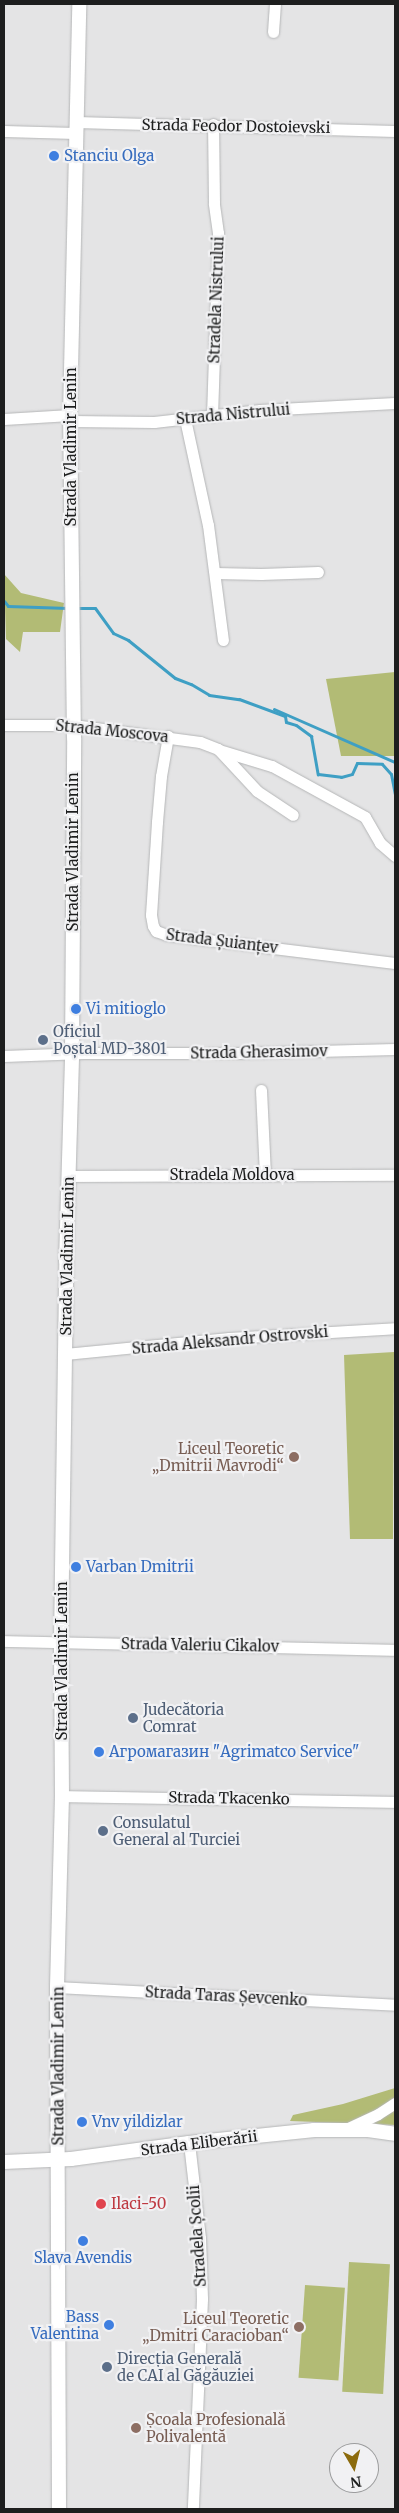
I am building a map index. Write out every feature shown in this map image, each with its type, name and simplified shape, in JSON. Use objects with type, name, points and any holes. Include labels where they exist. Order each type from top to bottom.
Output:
[{"type":"main road","name":"Strada Vladimir Lenin","points":[[59,2509],[58,1987],[62,1796],[60,1641],[68,1176],[72,1054],[74,725],[70,418],[79,4]]},
{"type":"main road","name":"Strada Eliberării","points":[[4,2162],[58,2160],[189,2143],[314,2130],[346,2129],[395,2134]]},
{"type":"street","points":[[273,32],[275,4]]},
{"type":"street","name":"Strada Feodor Dostoievski","points":[[4,131],[213,124],[395,131]]},
{"type":"street","name":"Stradela Nistrului","points":[[212,416],[218,233],[214,203],[213,124]]},
{"type":"street","name":"Strada Nistrului","points":[[4,419],[70,418],[154,422],[260,410],[395,402]]},
{"type":"street","points":[[185,419],[202,492],[223,640]]},
{"type":"street","points":[[215,573],[318,572]]},
{"type":"street","name":"Strada Moscova","points":[[4,725],[74,725],[168,736],[200,742],[272,766],[364,817],[380,843],[395,856]]},
{"type":"street","name":"Strada Șuianțev","points":[[168,736],[161,776],[151,914],[152,926],[156,931],[167,935],[395,963]]},
{"type":"street","name":"Strada Moscova","points":[[218,749],[257,791],[293,815]]},
{"type":"street","name":"Strada Gherasimov","points":[[4,1056],[395,1049]]},
{"type":"street","points":[[261,1090],[265,1174]]},
{"type":"street","name":"Stradela Moldova","points":[[68,1176],[395,1175]]},
{"type":"street","name":"Strada Aleksandr Ostrovski","points":[[65,1354],[229,1338],[395,1328]]},
{"type":"street","name":"Strada Valeriu Cikalov","points":[[4,1641],[395,1650]]},
{"type":"street","name":"Strada Tkacenko","points":[[62,1796],[395,1802]]},
{"type":"street","name":"Strada Taras Șevcenko","points":[[58,1987],[395,2005]]},
{"type":"street","points":[[346,2129],[378,2114],[395,2102]]},
{"type":"street","name":"Stradela Școlii","points":[[189,2143],[200,2238],[202,2299],[193,2509]]},
{"type":"green space","points":[[4,574],[21,593],[64,603],[60,632],[23,632],[20,652],[6,639]]},
{"type":"green space","points":[[395,672],[395,756],[341,756],[326,679]]},
{"type":"green space","points":[[394,1352],[393,1539],[350,1539],[344,1355]]},
{"type":"green space","points":[[395,2088],[395,2125],[290,2121],[293,2115],[343,2104]]},
{"type":"green space","points":[[349,2262],[390,2264],[383,2394],[342,2392]]},
{"type":"green space","points":[[305,2285],[345,2288],[338,2381],[299,2378]]},
{"type":"waterway","points":[[4,601],[8,606],[68,608]]},
{"type":"waterway","points":[[77,608],[95,608],[113,633],[128,640],[175,678],[191,684],[209,695],[239,699],[285,716],[286,722],[296,725],[311,736],[318,774],[341,777],[352,774],[357,763],[382,764],[391,774],[395,794]]},
{"type":"waterway","points":[[274,709],[395,762]]},
{"type":"place","name":"Stanciu Olga","points":[[54,156]]},
{"type":"place","name":"Vi mitioglo","points":[[76,1009]]},
{"type":"place","name":"Oficiul Poștal MD-3801","points":[[43,1040]]},
{"type":"place","name":"Liceul Teoretic „Dmitrii Mavrodi“","points":[[294,1457]]},
{"type":"place","name":"Varban Dmitrii","points":[[76,1567]]},
{"type":"place","name":"Judecătoria Comrat","points":[[133,1718]]},
{"type":"place","name":"Агромагазин \"Agrimatco Service\"","points":[[99,1752]]},
{"type":"place","name":"Consulatul General al Turciei","points":[[103,1831]]},
{"type":"place","name":"Vnv yildizlar","points":[[82,2122]]},
{"type":"place","name":"Ilaci-50","points":[[101,2204]]},
{"type":"place","name":"Slava Avendis","points":[[83,2241]]},
{"type":"place","name":"Bass Valentina","points":[[109,2325]]},
{"type":"place","name":"Liceul Teoretic „Dmitri Caracioban“","points":[[299,2327]]},
{"type":"place","name":"Direcția Generală de CAI al Găgăuziei","points":[[107,2367]]},
{"type":"place","name":"Școala Profesională Polivalentă","points":[[136,2428]]}]
